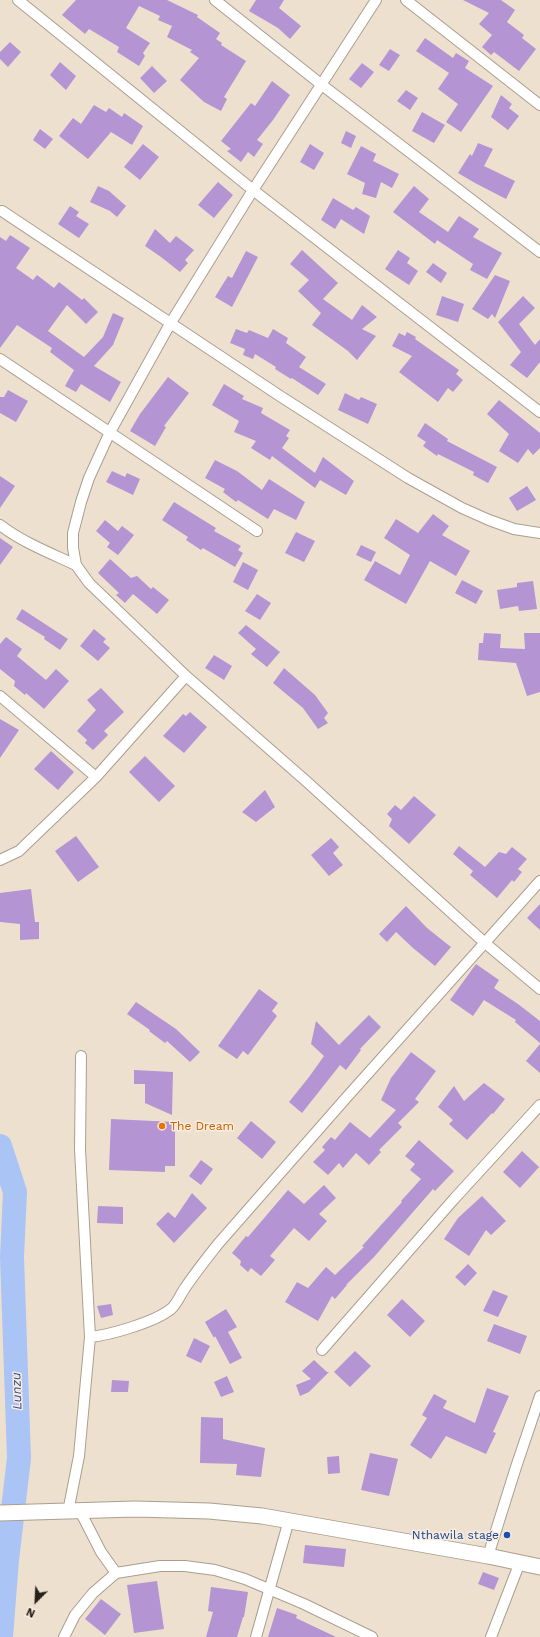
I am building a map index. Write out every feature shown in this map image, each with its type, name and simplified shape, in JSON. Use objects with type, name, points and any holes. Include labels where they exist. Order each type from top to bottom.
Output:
[{"type":"main road","points":[[0,1513],[42,1513],[135,1509],[209,1511],[289,1520],[488,1556],[540,1567]]},
{"type":"street","points":[[18,0],[253,190],[540,412]]},
{"type":"street","points":[[215,0],[322,85],[540,252]]},
{"type":"street","points":[[376,0],[253,190],[170,324],[110,432],[89,478],[73,533],[73,548],[76,564],[89,583],[186,676],[300,776],[485,943],[540,989]]},
{"type":"street","points":[[406,0],[540,105]]},
{"type":"street","points":[[2,211],[292,404],[428,489],[462,508],[489,520],[514,529],[540,533]]},
{"type":"street","points":[[0,359],[257,531]]},
{"type":"street","points":[[0,525],[37,547],[76,564]]},
{"type":"street","points":[[0,860],[19,851],[96,778],[186,676]]},
{"type":"street","points":[[0,696],[96,778]]},
{"type":"street","points":[[90,1338],[105,1336],[117,1332],[152,1319],[172,1308],[202,1264],[218,1244],[540,881]]},
{"type":"street","points":[[81,1056],[80,1149],[90,1338],[74,1511],[116,1573]]},
{"type":"street","points":[[322,1350],[454,1199],[540,1105]]},
{"type":"street","points":[[488,1556],[540,1396]]},
{"type":"street","points":[[256,1637],[289,1520]]},
{"type":"street","points":[[491,1637],[520,1562]]},
{"type":"street","points":[[64,1637],[75,1615],[93,1592],[116,1573],[160,1566],[185,1566],[215,1570],[244,1578],[269,1588],[372,1637]]},
{"type":"building","points":[[76,0],[167,0],[198,15],[197,17],[220,33],[216,39],[222,43],[221,45],[246,61],[224,97],[227,99],[221,111],[204,102],[180,80],[199,58],[190,52],[192,50],[167,37],[172,26],[158,20],[160,16],[139,6],[126,28],[150,43],[143,53],[145,56],[139,66],[117,52],[119,47],[89,29],[85,34],[62,15]]},
{"type":"building","points":[[256,0],[284,0],[279,8],[301,26],[290,39],[278,28],[249,11]]},
{"type":"building","points":[[463,0],[501,0],[515,10],[507,22],[524,35],[522,38],[536,49],[519,71],[494,52],[491,55],[482,47],[492,35],[479,24],[489,13]]},
{"type":"building","points":[[425,38],[453,58],[456,53],[469,61],[465,68],[493,86],[461,132],[446,122],[458,104],[438,89],[449,73],[416,51]]},
{"type":"building","points":[[10,42],[21,52],[8,67],[0,59],[0,52]]},
{"type":"building","points":[[390,49],[400,55],[389,71],[379,65]]},
{"type":"building","points":[[60,62],[76,76],[66,90],[50,75]]},
{"type":"building","points":[[362,63],[374,72],[361,88],[349,79]]},
{"type":"building","points":[[152,66],[167,81],[154,93],[140,78]]},
{"type":"building","points":[[272,81],[290,95],[257,140],[263,144],[254,157],[248,152],[241,162],[227,151],[231,149],[221,141],[251,103],[255,106]]},
{"type":"building","points":[[406,90],[418,98],[410,110],[397,101]]},
{"type":"building","points":[[501,95],[512,104],[509,108],[519,116],[508,130],[491,117]]},
{"type":"building","points":[[94,105],[106,112],[109,108],[122,117],[124,113],[143,126],[132,145],[111,132],[88,159],[59,136],[73,118],[81,124]]},
{"type":"building","points":[[422,112],[445,125],[434,143],[412,131]]},
{"type":"building","points":[[40,129],[53,139],[45,149],[33,140]]},
{"type":"building","points":[[346,131],[356,136],[351,148],[341,143]]},
{"type":"building","points":[[478,143],[493,149],[484,166],[515,181],[506,199],[458,173],[470,154],[472,156]]},
{"type":"building","points":[[143,144],[159,157],[140,180],[124,167]]},
{"type":"building","points":[[310,144],[324,153],[314,170],[300,162]]},
{"type":"building","points":[[361,146],[376,154],[373,161],[399,174],[392,188],[381,182],[376,198],[362,194],[365,183],[347,174]]},
{"type":"building","points":[[218,182],[233,195],[214,218],[198,205]]},
{"type":"building","points":[[98,186],[109,191],[126,206],[117,217],[110,211],[90,202]]},
{"type":"building","points":[[414,186],[429,199],[419,212],[448,232],[459,216],[479,229],[473,237],[502,253],[487,279],[470,270],[473,264],[437,240],[435,244],[393,212]]},
{"type":"building","points":[[333,198],[353,210],[356,207],[370,216],[364,234],[341,219],[335,229],[321,220]]},
{"type":"building","points":[[70,206],[79,212],[76,216],[89,224],[79,238],[58,224]]},
{"type":"building","points":[[155,229],[170,243],[176,236],[194,250],[185,260],[188,263],[180,272],[145,246]]},
{"type":"building","points":[[10,235],[30,248],[16,268],[33,280],[37,275],[54,288],[59,282],[82,300],[84,298],[98,312],[86,324],[67,305],[48,331],[84,357],[103,337],[113,313],[124,318],[113,345],[94,366],[121,382],[110,402],[81,384],[76,392],[65,386],[74,370],[50,352],[52,348],[17,325],[0,348],[0,237],[6,241]]},
{"type":"building","points":[[302,250],[338,283],[323,299],[352,320],[362,305],[377,317],[362,329],[376,336],[357,360],[348,351],[312,325],[321,313],[298,291],[309,280],[290,264]]},
{"type":"building","points":[[398,250],[410,258],[407,263],[418,271],[409,285],[385,269]]},
{"type":"building","points":[[246,251],[258,257],[232,307],[215,297],[228,276],[232,278]]},
{"type":"building","points":[[433,263],[447,273],[441,283],[426,272]]},
{"type":"building","points":[[495,275],[510,281],[495,318],[492,314],[488,319],[472,309]]},
{"type":"building","points":[[442,296],[464,304],[458,322],[436,315]]},
{"type":"building","points":[[523,296],[535,308],[519,324],[535,345],[540,339],[540,362],[527,378],[510,365],[521,352],[498,322]]},
{"type":"building","points":[[236,329],[247,333],[249,330],[268,338],[273,329],[288,338],[286,343],[306,357],[299,367],[326,384],[318,395],[275,369],[276,367],[255,354],[253,359],[243,355],[245,349],[230,343]]},
{"type":"building","points":[[407,332],[416,337],[415,339],[459,370],[456,374],[463,380],[453,392],[448,388],[438,402],[399,372],[412,356],[392,346],[399,333],[405,336]]},
{"type":"building","points":[[168,377],[189,393],[164,426],[166,427],[155,446],[130,431],[140,414]]},
{"type":"building","points":[[224,384],[244,396],[242,399],[263,408],[261,413],[290,430],[286,436],[289,438],[282,448],[315,473],[323,457],[354,481],[346,495],[320,480],[315,488],[272,456],[270,460],[251,448],[256,441],[234,432],[239,421],[212,405]]},
{"type":"building","points":[[8,390],[28,401],[16,422],[0,413],[0,397],[4,397]]},
{"type":"building","points":[[345,393],[359,400],[361,397],[377,404],[368,424],[338,410]]},
{"type":"building","points":[[499,400],[540,433],[540,448],[533,455],[528,449],[518,463],[499,451],[509,434],[487,414]]},
{"type":"building","points":[[425,423],[448,439],[447,441],[497,467],[488,483],[473,475],[474,472],[438,454],[437,456],[423,446],[426,442],[417,436]]},
{"type":"building","points":[[215,460],[237,471],[262,490],[269,479],[305,502],[296,520],[274,509],[268,519],[238,500],[236,502],[223,492],[225,489],[205,478]]},
{"type":"building","points":[[112,471],[125,477],[127,473],[140,479],[133,495],[106,482]]},
{"type":"building","points":[[0,476],[15,486],[0,508]]},
{"type":"building","points":[[527,486],[536,500],[517,511],[509,498]]},
{"type":"building","points":[[174,502],[216,528],[214,531],[241,546],[238,550],[243,553],[235,567],[203,548],[201,550],[186,540],[188,537],[162,520]]},
{"type":"building","points":[[433,514],[449,526],[442,535],[470,551],[456,576],[430,561],[406,604],[364,580],[375,561],[400,575],[410,555],[384,538],[396,519],[418,533]]},
{"type":"building","points":[[105,520],[118,531],[122,526],[134,535],[118,555],[107,547],[110,543],[96,531]]},
{"type":"building","points":[[296,532],[315,541],[304,562],[285,553]]},
{"type":"building","points":[[0,538],[13,547],[0,565]]},
{"type":"building","points":[[361,545],[376,552],[371,562],[356,555]]},
{"type":"building","points":[[110,559],[131,578],[137,576],[151,589],[153,587],[169,600],[157,614],[133,594],[125,603],[116,595],[119,593],[98,573]]},
{"type":"building","points":[[243,562],[258,570],[248,590],[233,582]]},
{"type":"building","points":[[462,580],[483,591],[476,604],[455,593]]},
{"type":"building","points":[[533,581],[537,609],[519,611],[518,606],[500,609],[497,590],[517,587],[517,583]]},
{"type":"building","points":[[257,594],[271,603],[260,620],[245,611]]},
{"type":"building","points":[[22,609],[68,639],[60,650],[44,639],[45,637],[16,619]]},
{"type":"building","points":[[246,625],[280,652],[267,667],[251,654],[256,649],[238,633]]},
{"type":"building","points":[[94,629],[106,639],[103,642],[110,648],[98,661],[80,646]]},
{"type":"building","points":[[484,633],[501,634],[500,648],[525,649],[524,633],[540,633],[540,692],[527,696],[516,663],[478,660],[479,643],[483,643]]},
{"type":"building","points":[[6,637],[22,649],[17,656],[46,680],[56,669],[69,681],[44,709],[26,693],[25,695],[14,686],[15,681],[0,669],[0,644]]},
{"type":"building","points":[[214,655],[232,666],[224,680],[205,668]]},
{"type":"building","points":[[284,668],[315,695],[328,713],[324,718],[328,723],[318,729],[303,708],[273,683]]},
{"type":"building","points":[[101,688],[124,712],[104,731],[108,735],[93,750],[85,743],[87,740],[77,731],[96,710],[87,700]]},
{"type":"building","points":[[190,712],[207,727],[184,753],[163,736],[183,714],[186,716]]},
{"type":"building","points":[[0,719],[19,730],[0,758]]},
{"type":"building","points":[[51,751],[74,772],[58,790],[34,769]]},
{"type":"building","points":[[145,756],[175,786],[159,802],[129,772]]},
{"type":"building","points":[[265,790],[275,807],[256,822],[242,812]]},
{"type":"building","points":[[414,796],[436,815],[409,844],[389,826],[392,819],[387,814],[395,805],[401,810]]},
{"type":"building","points":[[76,836],[99,867],[78,882],[55,851]]},
{"type":"building","points":[[331,838],[339,847],[333,853],[343,865],[329,876],[311,855]]},
{"type":"building","points":[[459,846],[485,867],[499,852],[506,854],[512,847],[527,859],[518,869],[522,872],[514,882],[512,880],[497,898],[470,875],[473,871],[453,854]]},
{"type":"building","points":[[31,889],[35,922],[39,922],[39,939],[20,940],[20,924],[0,922],[0,893]]},
{"type":"building","points":[[540,904],[540,930],[527,918]]},
{"type":"building","points":[[406,906],[427,928],[451,947],[435,966],[396,932],[387,942],[379,934]]},
{"type":"building","points":[[476,964],[499,980],[494,988],[540,1021],[540,1043],[515,1022],[516,1020],[484,1000],[473,1016],[450,1000]]},
{"type":"building","points":[[259,989],[278,1003],[272,1011],[277,1016],[248,1055],[243,1051],[237,1059],[218,1046]]},
{"type":"building","points":[[136,1002],[176,1029],[200,1052],[190,1062],[167,1041],[165,1043],[149,1031],[150,1030],[127,1014]]},
{"type":"building","points":[[369,1015],[381,1027],[360,1049],[361,1050],[346,1070],[340,1065],[302,1113],[289,1102],[324,1056],[311,1044],[316,1021],[339,1045]]},
{"type":"building","points":[[540,1044],[540,1073],[526,1061]]},
{"type":"building","points":[[411,1052],[436,1071],[415,1099],[419,1102],[398,1123],[402,1127],[379,1150],[381,1152],[369,1165],[356,1153],[343,1168],[339,1163],[328,1175],[313,1162],[325,1150],[322,1147],[331,1137],[335,1140],[350,1122],[370,1138],[396,1110],[381,1100],[391,1078]]},
{"type":"building","points":[[134,1070],[173,1072],[172,1115],[145,1103],[145,1084],[134,1084]]},
{"type":"building","points":[[484,1083],[505,1099],[493,1114],[492,1113],[467,1140],[449,1124],[453,1120],[438,1107],[454,1086],[464,1101]]},
{"type":"building","name":"The Dream","points":[[111,1119],[175,1122],[175,1166],[165,1166],[165,1172],[109,1170]]},
{"type":"building","points":[[251,1121],[276,1142],[262,1159],[237,1138]]},
{"type":"building","points":[[419,1140],[454,1171],[435,1191],[433,1189],[335,1299],[332,1296],[318,1321],[285,1302],[297,1282],[308,1288],[326,1267],[335,1275],[364,1247],[362,1246],[402,1202],[401,1201],[421,1179],[410,1170],[415,1164],[405,1156]]},
{"type":"building","points":[[522,1151],[539,1167],[520,1188],[503,1172]]},
{"type":"building","points":[[201,1160],[213,1169],[201,1185],[189,1176]]},
{"type":"building","points":[[324,1185],[336,1198],[319,1214],[327,1221],[309,1241],[294,1228],[270,1256],[275,1260],[261,1276],[251,1268],[248,1272],[240,1265],[241,1261],[232,1253],[246,1236],[248,1237],[288,1190],[304,1204]]},
{"type":"building","points":[[192,1193],[207,1208],[174,1243],[156,1224],[168,1212],[175,1218]]},
{"type":"building","points":[[482,1196],[506,1221],[491,1235],[486,1230],[469,1256],[444,1239],[458,1218]]},
{"type":"building","points":[[98,1206],[123,1207],[123,1224],[97,1223]]},
{"type":"building","points":[[468,1264],[477,1273],[465,1286],[455,1277]]},
{"type":"building","points":[[493,1290],[508,1296],[498,1317],[483,1311]]},
{"type":"building","points":[[402,1299],[425,1321],[410,1337],[387,1315]]},
{"type":"building","points":[[111,1304],[113,1315],[101,1318],[97,1306]]},
{"type":"building","points":[[226,1309],[237,1327],[228,1332],[242,1358],[230,1364],[215,1336],[214,1338],[205,1322]]},
{"type":"building","points":[[494,1324],[527,1336],[520,1354],[487,1341]]},
{"type":"building","points":[[194,1338],[210,1346],[201,1363],[186,1356]]},
{"type":"building","points":[[355,1351],[371,1366],[350,1387],[334,1372]]},
{"type":"building","points":[[314,1360],[327,1372],[329,1372],[309,1392],[300,1396],[296,1385],[311,1379],[302,1371]]},
{"type":"building","points":[[227,1376],[234,1392],[221,1397],[214,1382]]},
{"type":"building","points":[[112,1380],[129,1381],[128,1392],[111,1392]]},
{"type":"building","points":[[487,1388],[509,1396],[493,1432],[496,1433],[486,1454],[446,1436],[431,1459],[410,1445],[427,1418],[422,1415],[434,1394],[447,1401],[443,1408],[475,1423]]},
{"type":"building","points":[[201,1417],[223,1418],[223,1439],[265,1448],[261,1477],[236,1475],[237,1464],[200,1463]]},
{"type":"building","points":[[370,1453],[398,1459],[389,1496],[361,1490]]},
{"type":"building","points":[[339,1456],[340,1473],[328,1474],[327,1457]]},
{"type":"building","points":[[305,1545],[346,1549],[344,1567],[303,1563]]},
{"type":"building","points":[[483,1572],[499,1578],[494,1590],[478,1584]]},
{"type":"building","points":[[157,1581],[164,1629],[134,1633],[127,1585]]},
{"type":"building","points":[[211,1587],[248,1592],[244,1617],[237,1637],[206,1637],[213,1612],[208,1611]]},
{"type":"building","points":[[101,1599],[121,1614],[105,1635],[85,1619]]},
{"type":"building","points":[[277,1608],[297,1615],[296,1618],[336,1637],[268,1637]]},
{"type":"waterway","name":"Lunzu","points":[[0,1146],[15,1192],[12,1257],[19,1458],[7,1560],[1,1637]]},
{"type":"place","name":"The Dream","points":[[162,1126]]},
{"type":"place","name":"Nthawila stage","points":[[507,1535]]}]
